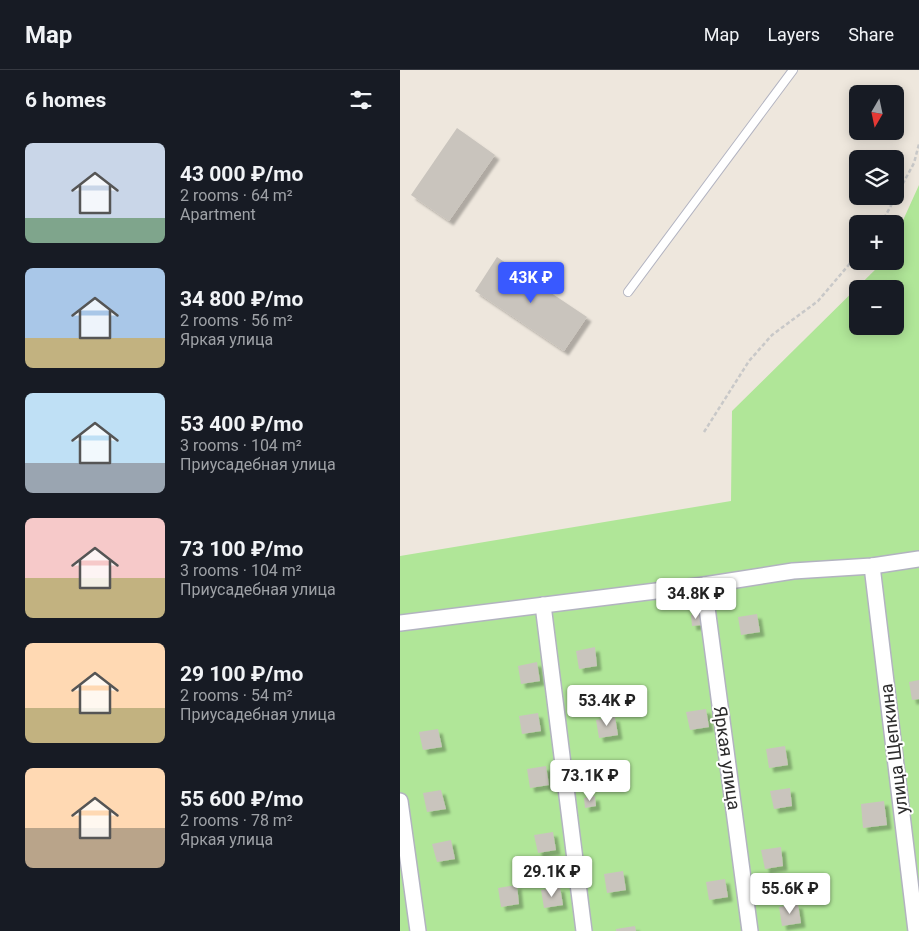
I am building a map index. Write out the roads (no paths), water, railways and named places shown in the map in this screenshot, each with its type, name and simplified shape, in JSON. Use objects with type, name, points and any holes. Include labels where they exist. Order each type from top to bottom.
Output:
[{"type":"street","points":[[400,623],[704,585],[792,571],[872,566],[919,559]]},
{"type":"street","name":"улица Щепкина","points":[[872,566],[916,931]]},
{"type":"street","name":"Яркая улица","points":[[704,585],[750,931]]},
{"type":"street","points":[[543,605],[584,931]]},
{"type":"street","points":[[400,801],[418,931]]},
{"type":"lane","points":[[628,292],[793,70]]}]
